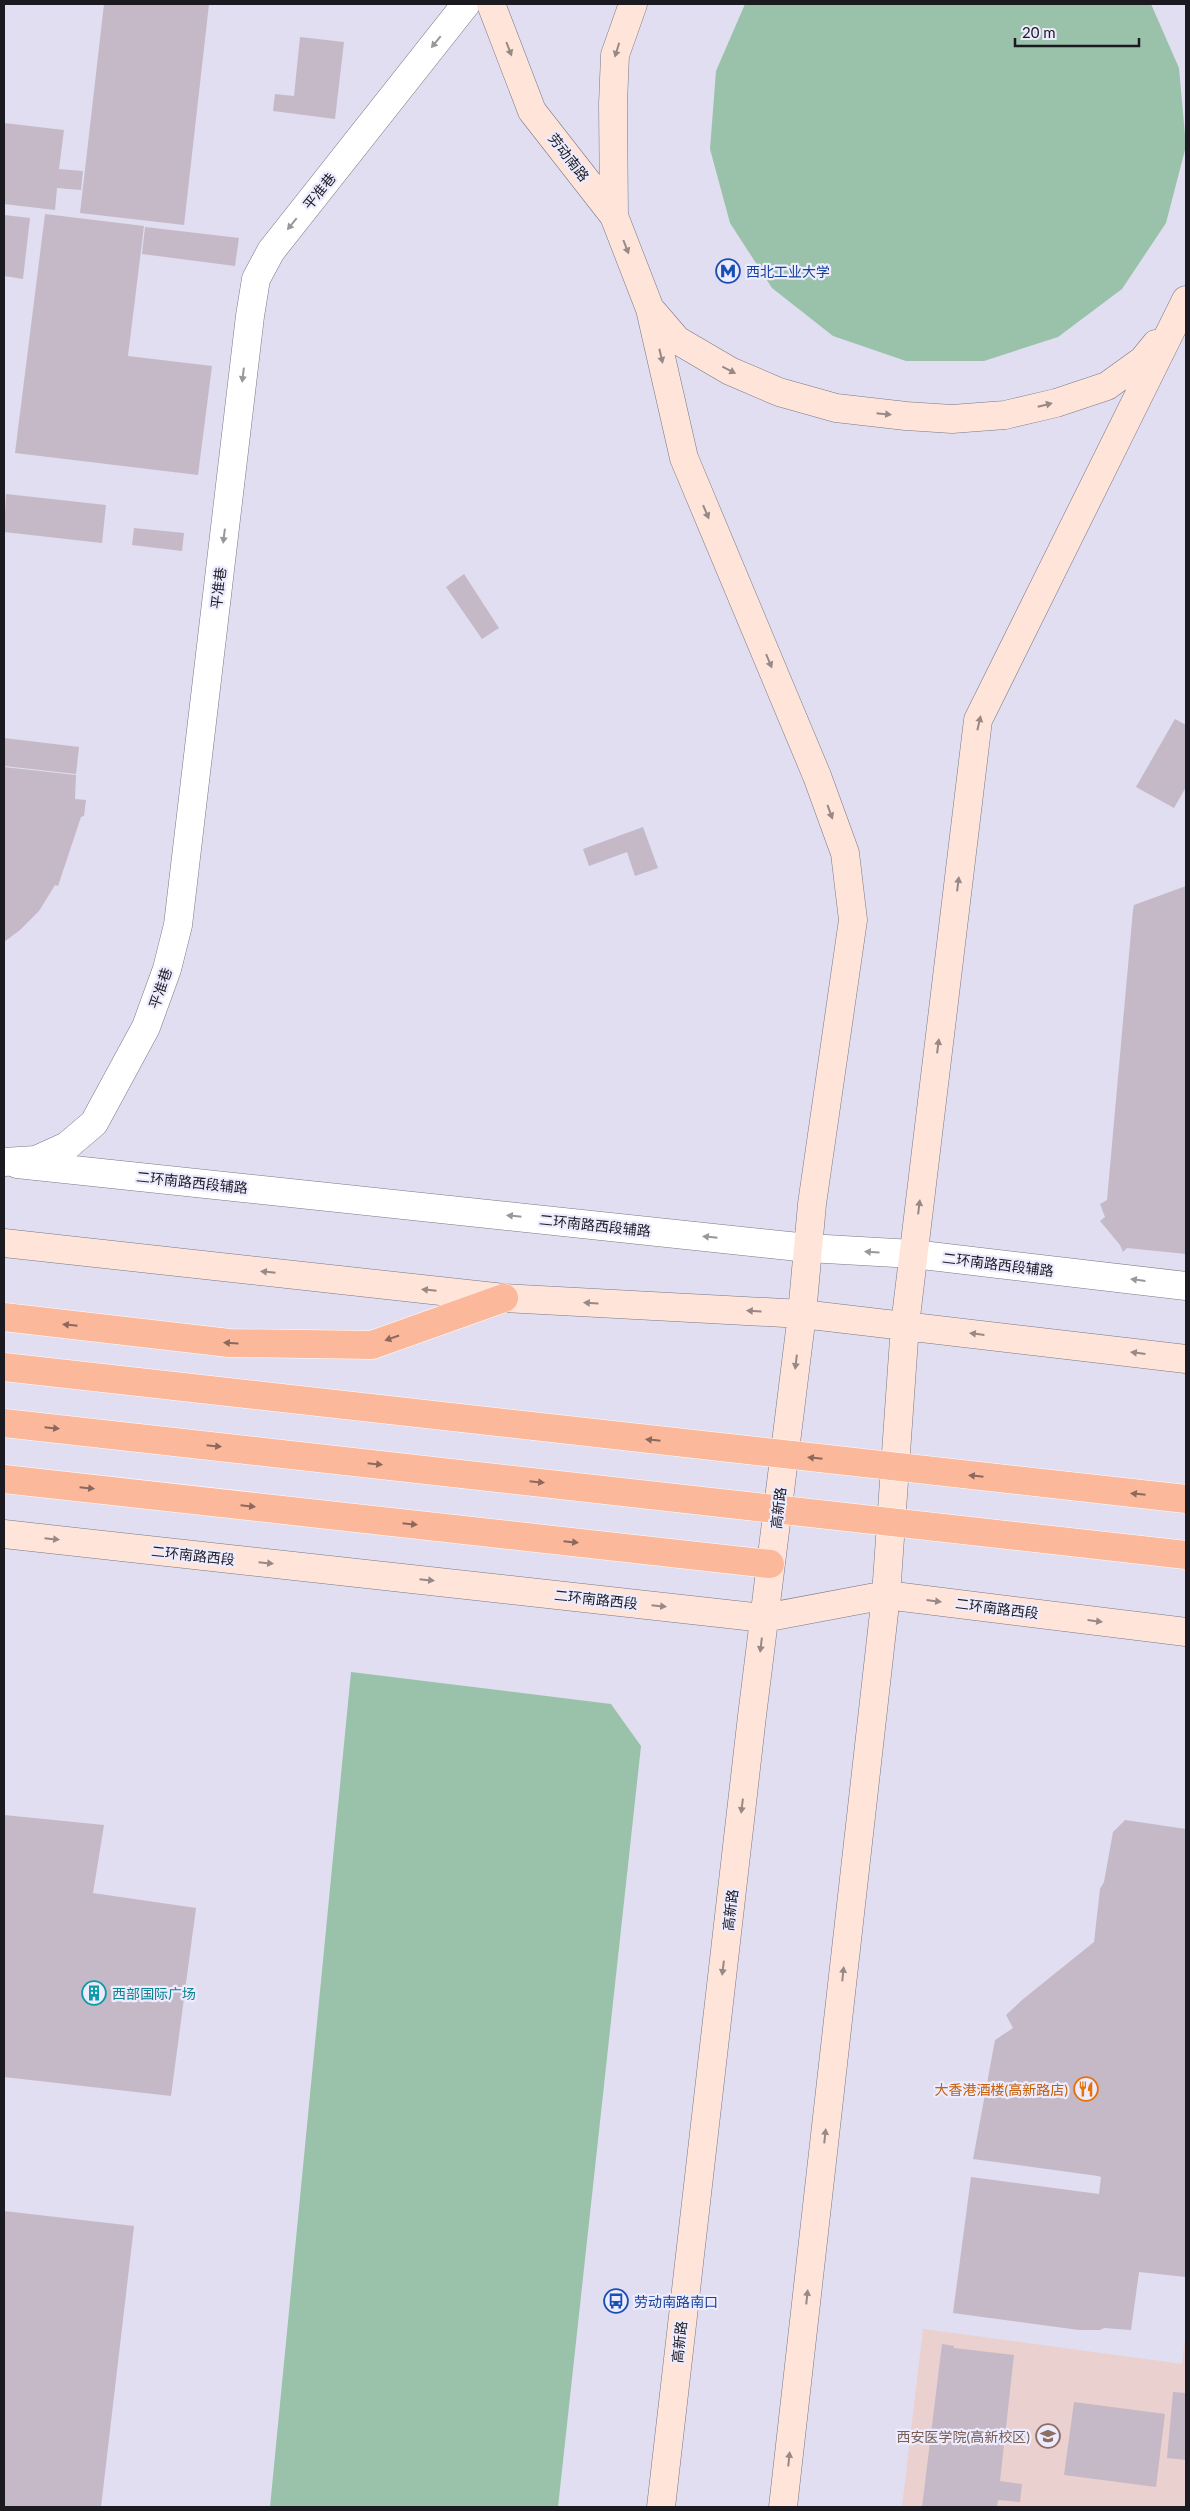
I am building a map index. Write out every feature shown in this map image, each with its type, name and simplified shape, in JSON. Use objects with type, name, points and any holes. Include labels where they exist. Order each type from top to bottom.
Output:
[{"type":"highway","points":[[4,1318],[229,1343],[372,1345],[504,1298]]},
{"type":"highway","points":[[4,1367],[1186,1499]]},
{"type":"highway","points":[[4,1423],[1186,1555]]},
{"type":"highway","points":[[4,1479],[770,1564]]},
{"type":"main road","name":"劳动南路","points":[[491,4],[532,111],[614,216],[650,308]]},
{"type":"main road","points":[[614,216],[613,104],[615,55],[633,4]]},
{"type":"main road","points":[[783,2507],[886,1595],[905,1325],[978,720],[1186,300]]},
{"type":"main road","points":[[650,308],[677,340],[730,371],[779,392],[836,408],[952,419],[1006,415],[1056,403],[1107,386],[1143,360],[1173,324]]},
{"type":"main road","name":"高新路","points":[[650,308],[684,458],[817,776],[845,853],[853,920],[812,1204],[802,1314],[770,1564],[661,2507]]},
{"type":"main road","points":[[4,1243],[504,1298],[802,1314],[1186,1359]]},
{"type":"main road","name":"二环南路西段","points":[[4,1534],[764,1618],[886,1595],[1186,1632]]},
{"type":"street","name":"平准巷","points":[[4,1162],[36,1160],[67,1146],[94,1122],[146,1026],[167,969],[178,925],[250,316],[256,280],[271,251],[466,4]]},
{"type":"street","name":"二环南路西段辅路","points":[[4,1162],[808,1248],[913,1254],[1186,1286]]},
{"type":"shaded area","name":"西安医学院(高新校区)","points":[[923,2329],[1182,2364],[1186,2331],[1186,2507],[902,2507]]},
{"type":"green space","points":[[745,4],[1151,4],[1179,68],[1186,146],[1166,223],[1122,289],[1058,337],[984,361],[906,361],[833,336],[772,288],[730,223],[710,149],[716,71]]},
{"type":"green space","points":[[351,1672],[611,1704],[641,1746],[558,2507],[270,2507]]},
{"type":"building","points":[[104,4],[209,4],[184,225],[80,213]]},
{"type":"building","points":[[300,37],[344,42],[335,119],[273,111],[275,94],[294,96]]},
{"type":"building","points":[[4,123],[64,130],[59,169],[83,171],[81,190],[57,188],[55,210],[4,204]]},
{"type":"building","points":[[45,214],[144,226],[128,356],[212,366],[198,475],[15,453]]},
{"type":"building","points":[[4,215],[30,218],[23,279],[4,276]]},
{"type":"building","points":[[145,227],[239,238],[235,266],[142,254]]},
{"type":"building","points":[[6,494],[106,505],[102,543],[4,532]]},
{"type":"building","points":[[134,528],[184,533],[182,551],[132,545]]},
{"type":"building","points":[[464,574],[499,628],[482,639],[446,587]]},
{"type":"building","points":[[1175,719],[1186,725],[1186,787],[1174,808],[1136,787]]},
{"type":"building","points":[[4,738],[79,747],[76,774],[4,766]]},
{"type":"building","points":[[4,767],[76,775],[75,799],[86,800],[84,816],[81,817],[58,886],[55,885],[39,911],[20,930],[4,942]]},
{"type":"building","points":[[643,827],[658,868],[635,876],[627,852],[589,866],[583,849]]},
{"type":"building","points":[[1186,886],[1186,1254],[1127,1248],[1123,1252],[1120,1245],[1100,1221],[1105,1217],[1100,1204],[1107,1200],[1133,910],[1134,905]]},
{"type":"building","name":"西部国际广场","points":[[4,1815],[104,1825],[93,1893],[196,1908],[171,2096],[4,2077]]},
{"type":"building","name":"大香港酒楼(高新路店)","points":[[1125,1820],[1186,1829],[1186,2277],[1139,2272],[1131,2330],[1104,2328],[1100,2330],[1079,2330],[953,2313],[971,2177],[1099,2194],[1101,2177],[1098,2176],[973,2159],[995,2040],[1013,2028],[1006,2015],[1094,1942],[1100,1889],[1104,1882],[1113,1832]]},
{"type":"building","points":[[4,2211],[134,2226],[101,2507],[4,2507]]},
{"type":"building","points":[[942,2344],[954,2346],[954,2348],[1014,2355],[1000,2481],[1022,2484],[1020,2502],[998,2500],[997,2507],[922,2507]]},
{"type":"building","points":[[1173,2392],[1186,2393],[1186,2460],[1167,2458]]},
{"type":"building","points":[[1074,2402],[1165,2414],[1156,2487],[1064,2475]]},
{"type":"place","name":"西北工业大学","points":[[728,271]]},
{"type":"place","name":"西部国际广场","points":[[94,1993]]},
{"type":"place","name":"大香港酒楼(高新路店)","points":[[1086,2089]]},
{"type":"place","name":"劳动南路南口","points":[[616,2301]]},
{"type":"place","name":"西安医学院(高新校区)","points":[[1048,2436]]}]
